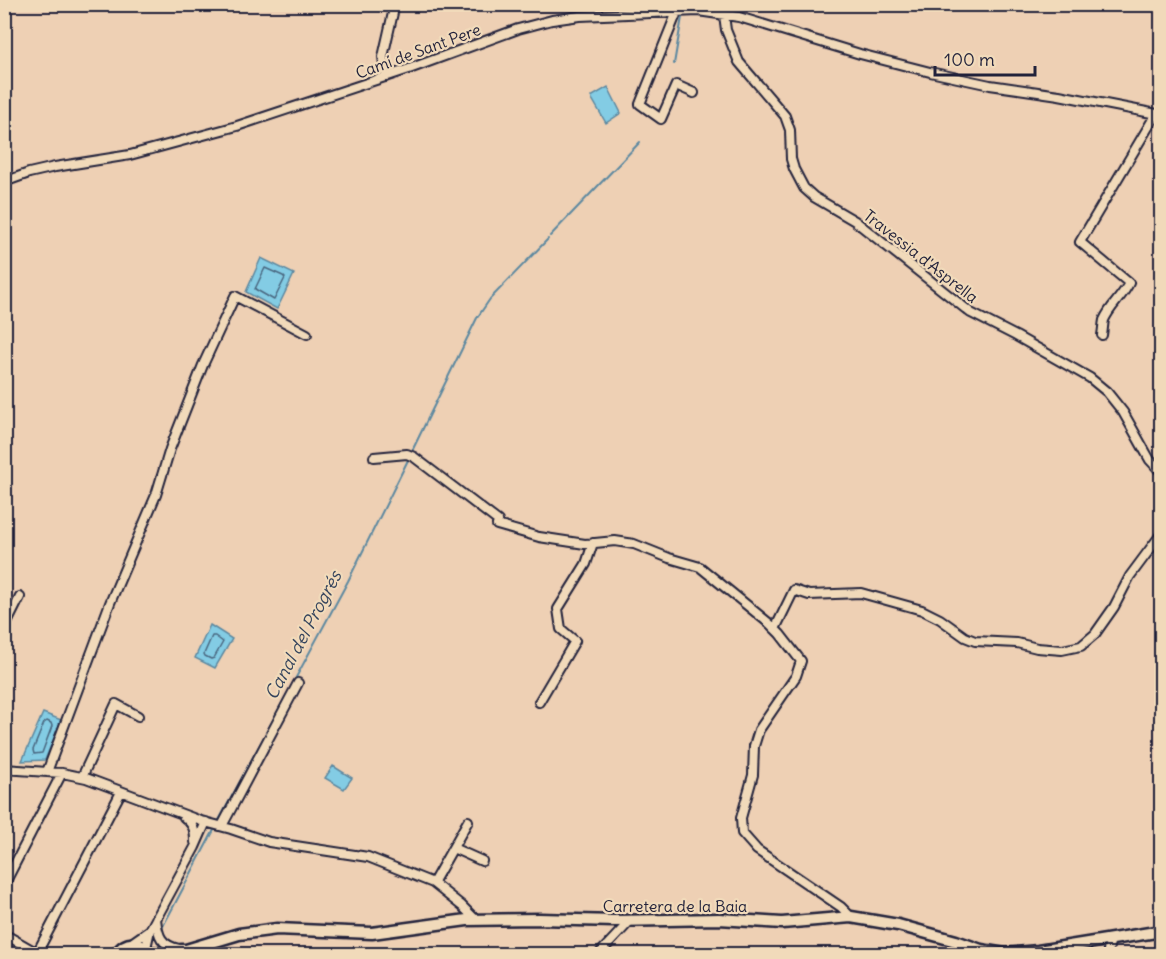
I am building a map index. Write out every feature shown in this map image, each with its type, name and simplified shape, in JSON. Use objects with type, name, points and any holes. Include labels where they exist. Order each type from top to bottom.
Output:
[{"type":"main road","name":"Carretera de la Baia","points":[[130,944],[136,944],[149,952],[168,954],[182,952],[239,934],[277,929],[372,933],[476,920],[719,919],[782,923],[851,917],[898,925],[981,950],[1005,954],[1038,951],[1161,931]]},
{"type":"main road","points":[[114,954],[130,944]]},
{"type":"street","points":[[386,77],[383,57],[395,4]]},
{"type":"street","name":"Camí de Sant Pere","points":[[4,182],[55,167],[130,155],[237,126],[386,77],[518,29],[552,20],[656,9],[677,12],[698,11],[739,17],[860,54],[930,72],[990,85],[1059,95],[1159,114]]},
{"type":"street","points":[[677,12],[640,104],[661,119],[676,85],[694,93]]},
{"type":"street","name":"Travessia d'Asprella","points":[[724,15],[726,30],[739,62],[785,116],[790,130],[791,159],[804,188],[814,197],[855,221],[971,313],[1089,378],[1107,392],[1123,412],[1150,460],[1161,472]]},
{"type":"street","points":[[1102,335],[1104,321],[1129,283],[1080,242],[1159,114]]},
{"type":"street","points":[[48,772],[110,603],[156,495],[203,365],[235,296],[308,334]]},
{"type":"street","points":[[374,457],[407,454],[497,523],[539,537],[585,544],[615,542],[634,544],[700,567],[775,629],[801,661],[796,676],[759,730],[754,746],[753,775],[741,818],[742,833],[757,850],[842,907],[851,917]]},
{"type":"street","points":[[775,629],[794,590],[809,595],[861,593],[922,610],[975,641],[1062,650],[1081,646],[1095,634],[1114,607],[1130,576],[1161,533]]},
{"type":"street","points":[[539,702],[575,641],[561,629],[558,609],[586,564],[593,543]]},
{"type":"street","points":[[4,629],[20,597]]},
{"type":"street","points":[[222,826],[298,683]]},
{"type":"street","points":[[82,777],[116,704],[138,716]]},
{"type":"street","points":[[4,769],[62,773],[82,777],[203,821],[269,842],[368,857],[433,883],[476,920]]},
{"type":"street","points":[[4,885],[62,773]]},
{"type":"street","points":[[4,934],[38,954],[121,792]]},
{"type":"street","points":[[180,813],[195,830],[195,847]]},
{"type":"street","points":[[149,952],[150,930],[195,847],[203,821]]},
{"type":"street","points":[[433,883],[468,821]]},
{"type":"street","points":[[453,848],[482,861]]},
{"type":"street","points":[[156,919],[158,932],[164,943],[182,952]]},
{"type":"street","points":[[599,954],[631,920]]},
{"type":"street","points":[[130,944],[150,930]]},
{"type":"street","points":[[1107,954],[1111,939]]},
{"type":"water","points":[[608,87],[621,113],[606,123],[591,97]]},
{"type":"water","points":[[261,258],[294,274],[277,309],[246,292]]},
{"type":"water","points":[[210,625],[232,639],[215,668],[195,658]]},
{"type":"water","points":[[43,713],[61,720],[45,760],[22,761]]},
{"type":"water","points":[[333,766],[352,778],[344,789],[325,778]]},
{"type":"waterway","name":"Canal del Progrés","points":[[674,64],[682,17]]},
{"type":"waterway","name":"Canal del Progrés","points":[[550,236],[640,142]]},
{"type":"waterway","name":"Canal del Progrés","points":[[411,453],[477,318],[490,299],[548,239]]},
{"type":"waterway","name":"Canal del Progrés","points":[[218,822],[348,581],[409,458]]},
{"type":"waterway","points":[[161,930],[214,830]]}]
